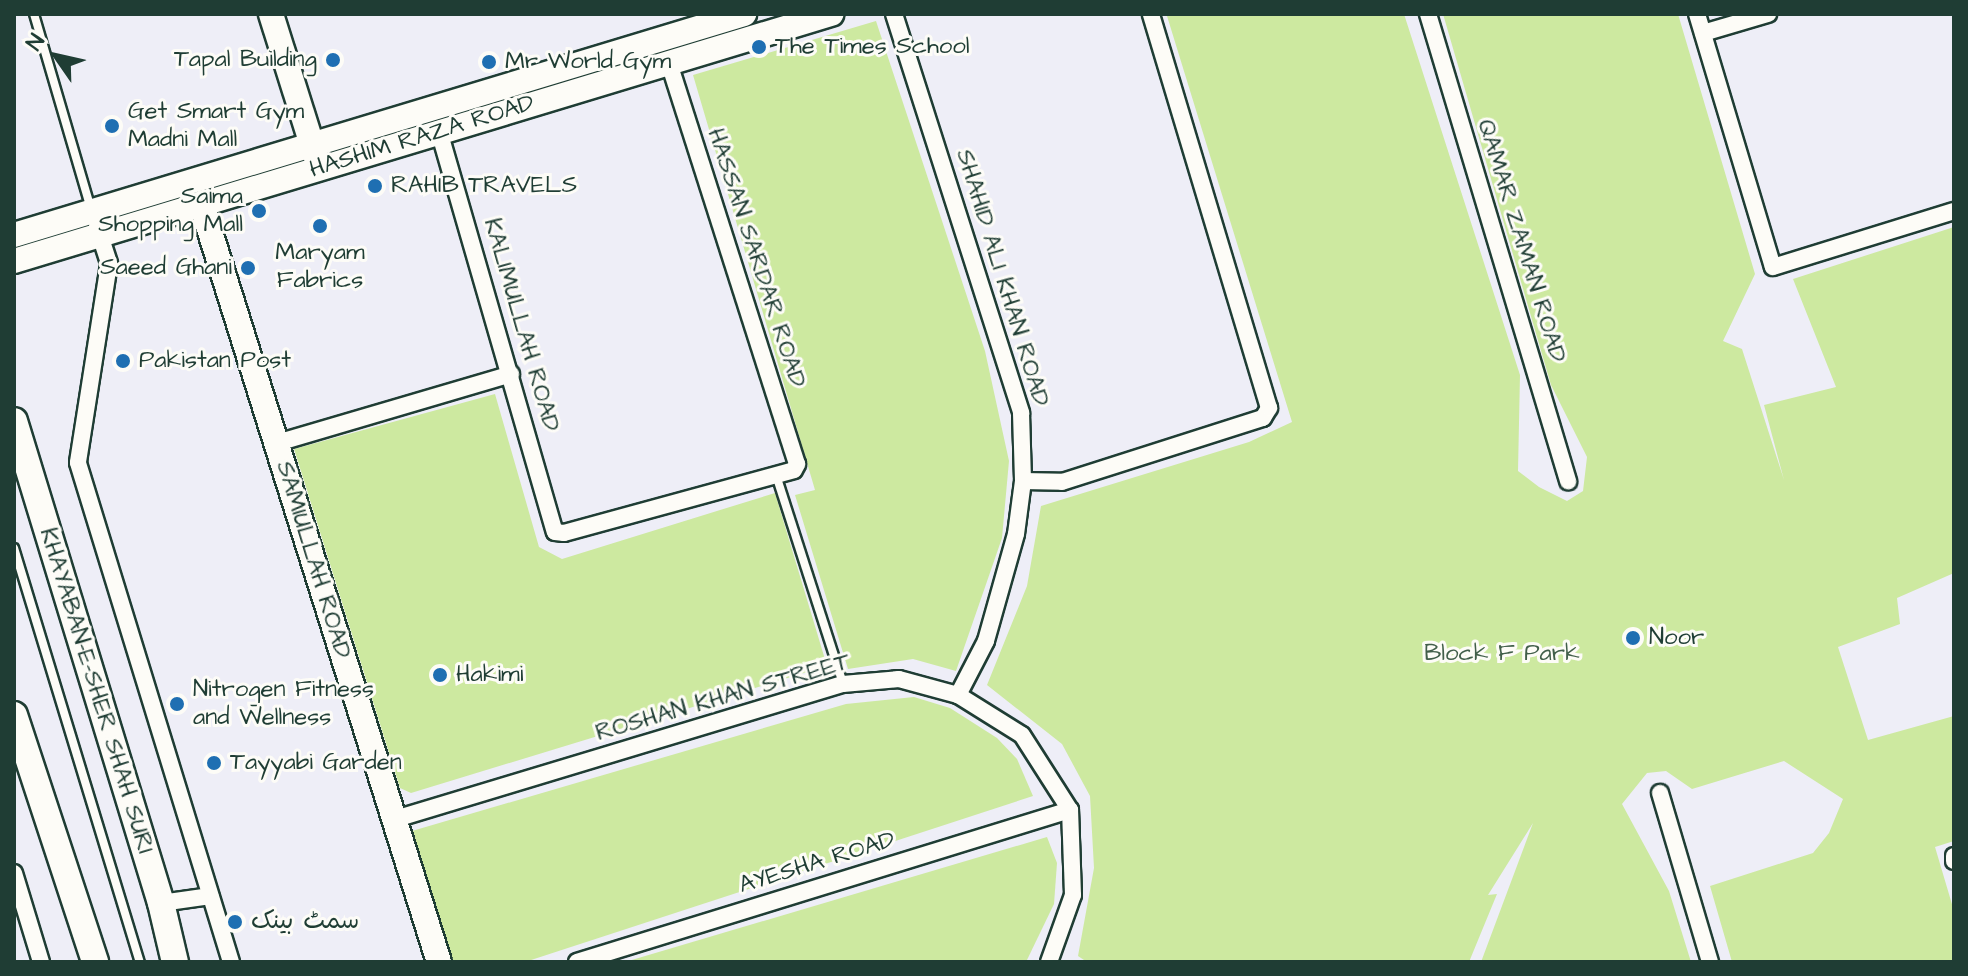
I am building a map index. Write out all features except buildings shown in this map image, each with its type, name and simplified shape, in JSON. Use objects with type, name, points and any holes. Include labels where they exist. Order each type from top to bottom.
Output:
[{"type":"main road","name":"KHAYABAN-E-SHER SHAH SURI","points":[[14,421],[177,962]]},
{"type":"main road","points":[[14,715],[93,962]]},
{"type":"street","points":[[271,14],[320,169]]},
{"type":"street","name":"HASHIM RAZA ROAD","points":[[14,261],[97,225],[311,146],[744,14]]},
{"type":"street","name":"HASHIM RAZA ROAD","points":[[14,235],[97,225],[201,203],[669,63],[785,21],[831,14]]},
{"type":"street","name":"SHAHID ALI KHAN ROAD","points":[[894,14],[1021,413],[1023,481],[1016,534],[986,641],[958,695]]},
{"type":"street","points":[[1023,481],[1062,482],[1263,418],[1269,408],[1151,14]]},
{"type":"street","name":"QAMAR ZAMAN ROAD","points":[[1428,14],[1568,481]]},
{"type":"street","points":[[1697,14],[1773,267],[1954,211]]},
{"type":"street","points":[[1703,33],[1768,14]]},
{"type":"street","name":"HASSAN SARDAR ROAD","points":[[669,63],[798,468],[776,475]]},
{"type":"street","name":"KALIMULLAH ROAD","points":[[439,131],[555,532],[564,533],[776,475]]},
{"type":"street","name":"SAMIULLAH ROAD","points":[[201,203],[439,962]]},
{"type":"street","points":[[97,225],[109,264],[78,463],[231,962]]},
{"type":"street","points":[[277,443],[511,374]]},
{"type":"street","name":"ROSHAN KHAN STREET","points":[[392,820],[843,684],[899,679],[958,695],[1022,735],[1070,810]]},
{"type":"street","points":[[1660,793],[1710,962]]},
{"type":"street","points":[[1050,962],[1073,895],[1070,810]]},
{"type":"street","name":"AYESHA ROAD","points":[[577,962],[1070,810]]},
{"type":"street","points":[[14,873],[41,962]]},
{"type":"street","points":[[163,913],[211,896]]},
{"type":"lane","points":[[34,14],[97,225]]},
{"type":"lane","points":[[776,475],[843,684]]},
{"type":"lane","points":[[14,548],[140,962]]},
{"type":"green space","name":"Block F Park","points":[[1404,14],[1520,375],[1518,471],[1539,487],[1567,501],[1583,491],[1587,457],[1551,385],[1443,14],[1678,14],[1755,274],[1723,341],[1742,349],[1784,480],[1764,405],[1836,387],[1793,279],[1954,227],[1954,573],[1897,598],[1900,624],[1838,647],[1868,740],[1954,716],[1954,841],[1935,847],[1954,911],[1954,962],[1732,962],[1710,886],[1813,853],[1829,833],[1843,799],[1784,761],[1692,789],[1666,771],[1647,773],[1622,804],[1669,891],[1691,962],[1481,962],[1533,823],[1488,895],[1497,894],[1469,962],[1087,962],[1078,956],[1094,868],[1090,796],[1062,744],[987,685],[1027,586],[1041,506],[1249,442],[1292,422],[1167,16]]},
{"type":"green space","points":[[876,21],[985,351],[1009,461],[1002,538],[956,671],[913,659],[848,669],[795,495],[815,490],[693,75]]},
{"type":"green space","points":[[495,394],[539,547],[562,559],[775,493],[827,666],[411,793],[400,788],[294,449]]},
{"type":"green space","points":[[914,697],[950,708],[997,738],[1017,759],[1033,796],[525,962],[450,962],[412,831],[846,704]]},
{"type":"green space","points":[[1047,837],[1057,863],[1054,904],[1026,962],[625,962]]},
{"type":"place","name":"The Times School","points":[[759,47]]},
{"type":"place","name":"Tapal Building","points":[[333,60]]},
{"type":"place","name":"Mr World Gym","points":[[489,62]]},
{"type":"place","name":"Get Smart Gym Madni Mall","points":[[112,126]]},
{"type":"place","name":"RAHIB TRAVELS","points":[[375,186]]},
{"type":"place","name":"Saima Shopping Mall","points":[[259,211]]},
{"type":"place","name":"Maryam Fabrics","points":[[320,226]]},
{"type":"place","name":"Saeed Ghani","points":[[248,268]]},
{"type":"place","name":"Pakistan Post","points":[[123,361]]},
{"type":"place","name":"Noor","points":[[1633,638]]},
{"type":"place","name":"Hakimi","points":[[440,675]]},
{"type":"place","name":"Nitrogen Fitness and Wellness","points":[[177,704]]},
{"type":"place","name":"Tayyabi Garden","points":[[214,763]]},
{"type":"place","name":"سمٹ بینک","points":[[235,922]]}]
